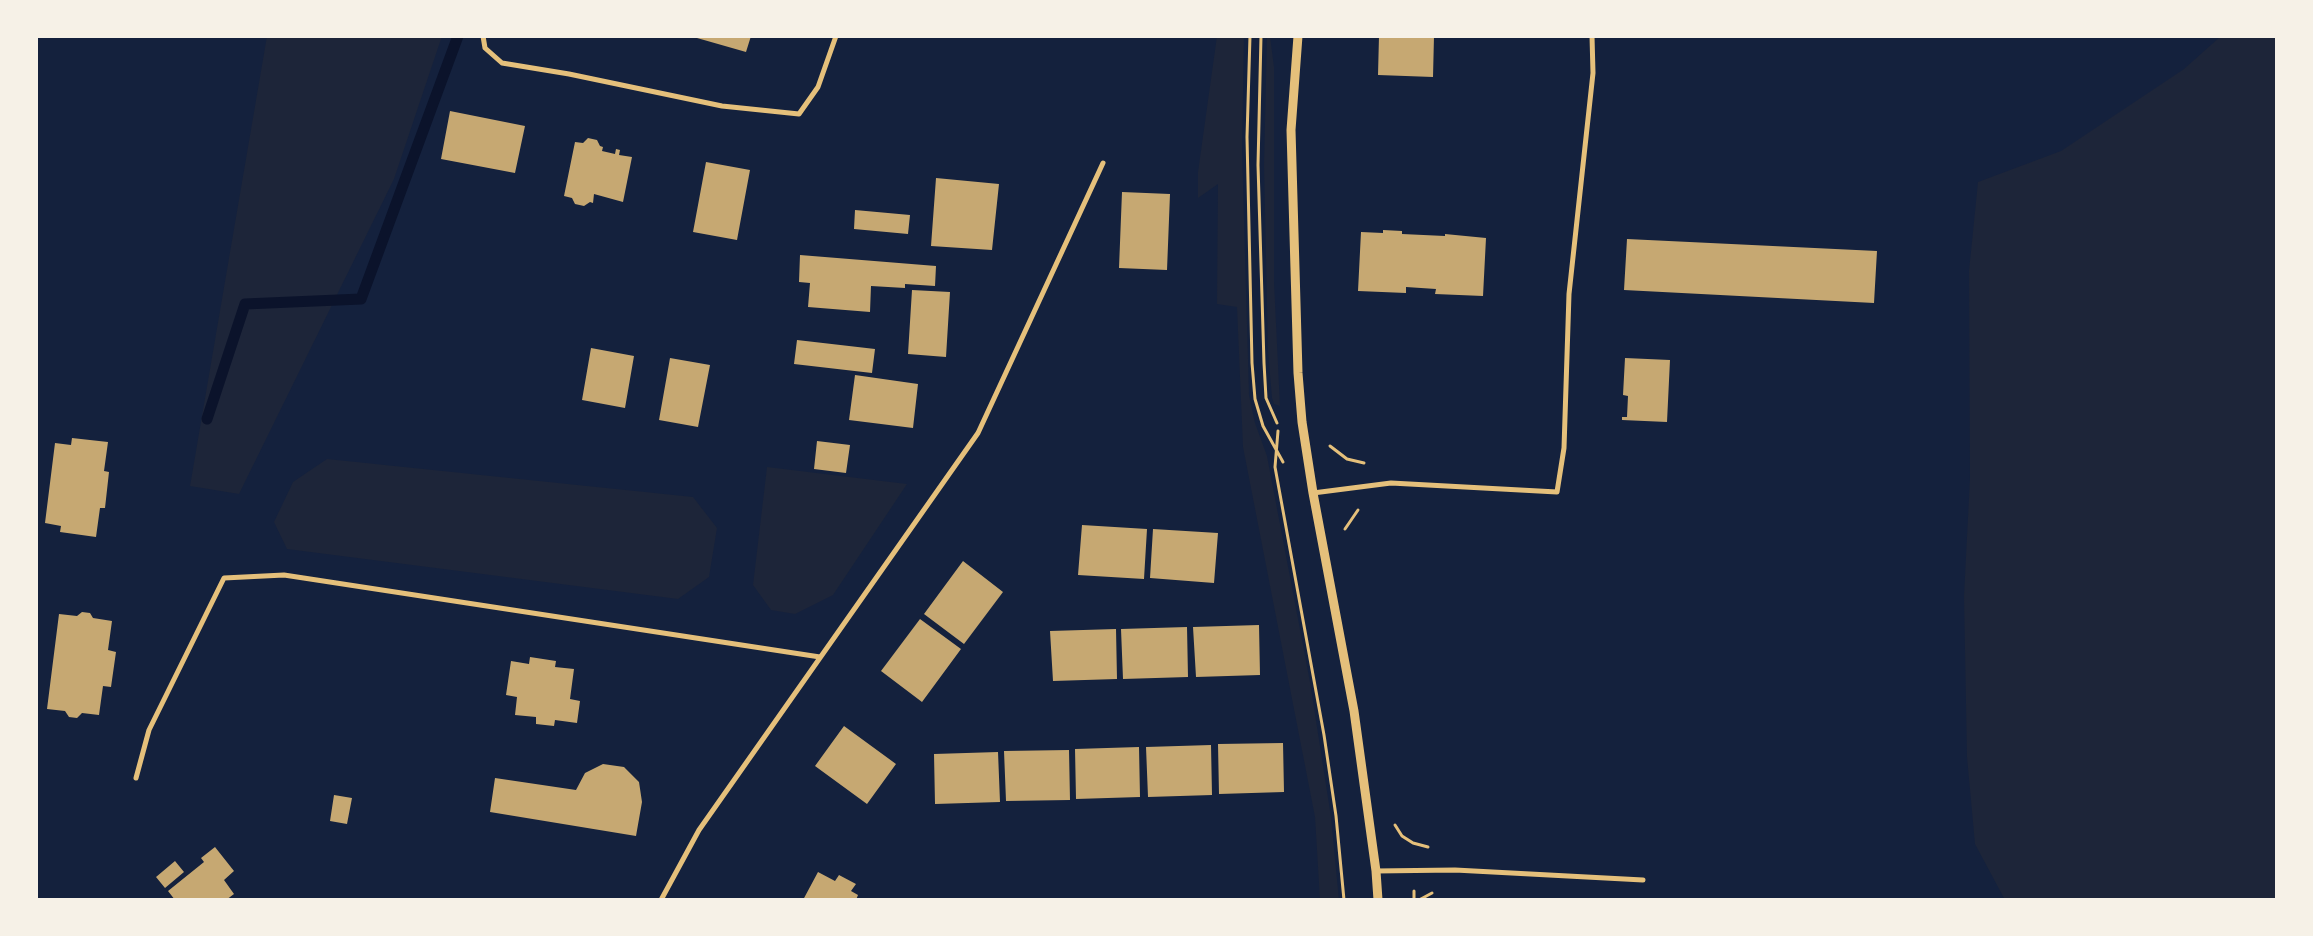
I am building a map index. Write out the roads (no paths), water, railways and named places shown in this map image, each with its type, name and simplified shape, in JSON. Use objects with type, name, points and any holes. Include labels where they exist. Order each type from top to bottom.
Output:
[{"type":"street","points":[[483,36],[485,48],[502,63],[569,74],[722,106],[799,114],[818,87],[836,36]]},
{"type":"street","points":[[1298,36],[1291,130],[1298,373],[1304,440],[1354,711],[1376,871],[1378,900]]},
{"type":"street","points":[[1313,493],[1376,484],[1556,492],[1564,448],[1569,294],[1593,73],[1592,36]]},
{"type":"street","points":[[661,900],[698,830],[978,433],[1103,163]]},
{"type":"street","points":[[136,778],[149,730],[224,578],[284,575],[820,657]]},
{"type":"street","points":[[1376,871],[1446,870],[1643,880]]},
{"type":"waterway","points":[[207,419],[245,304],[361,299],[458,36]]}]
